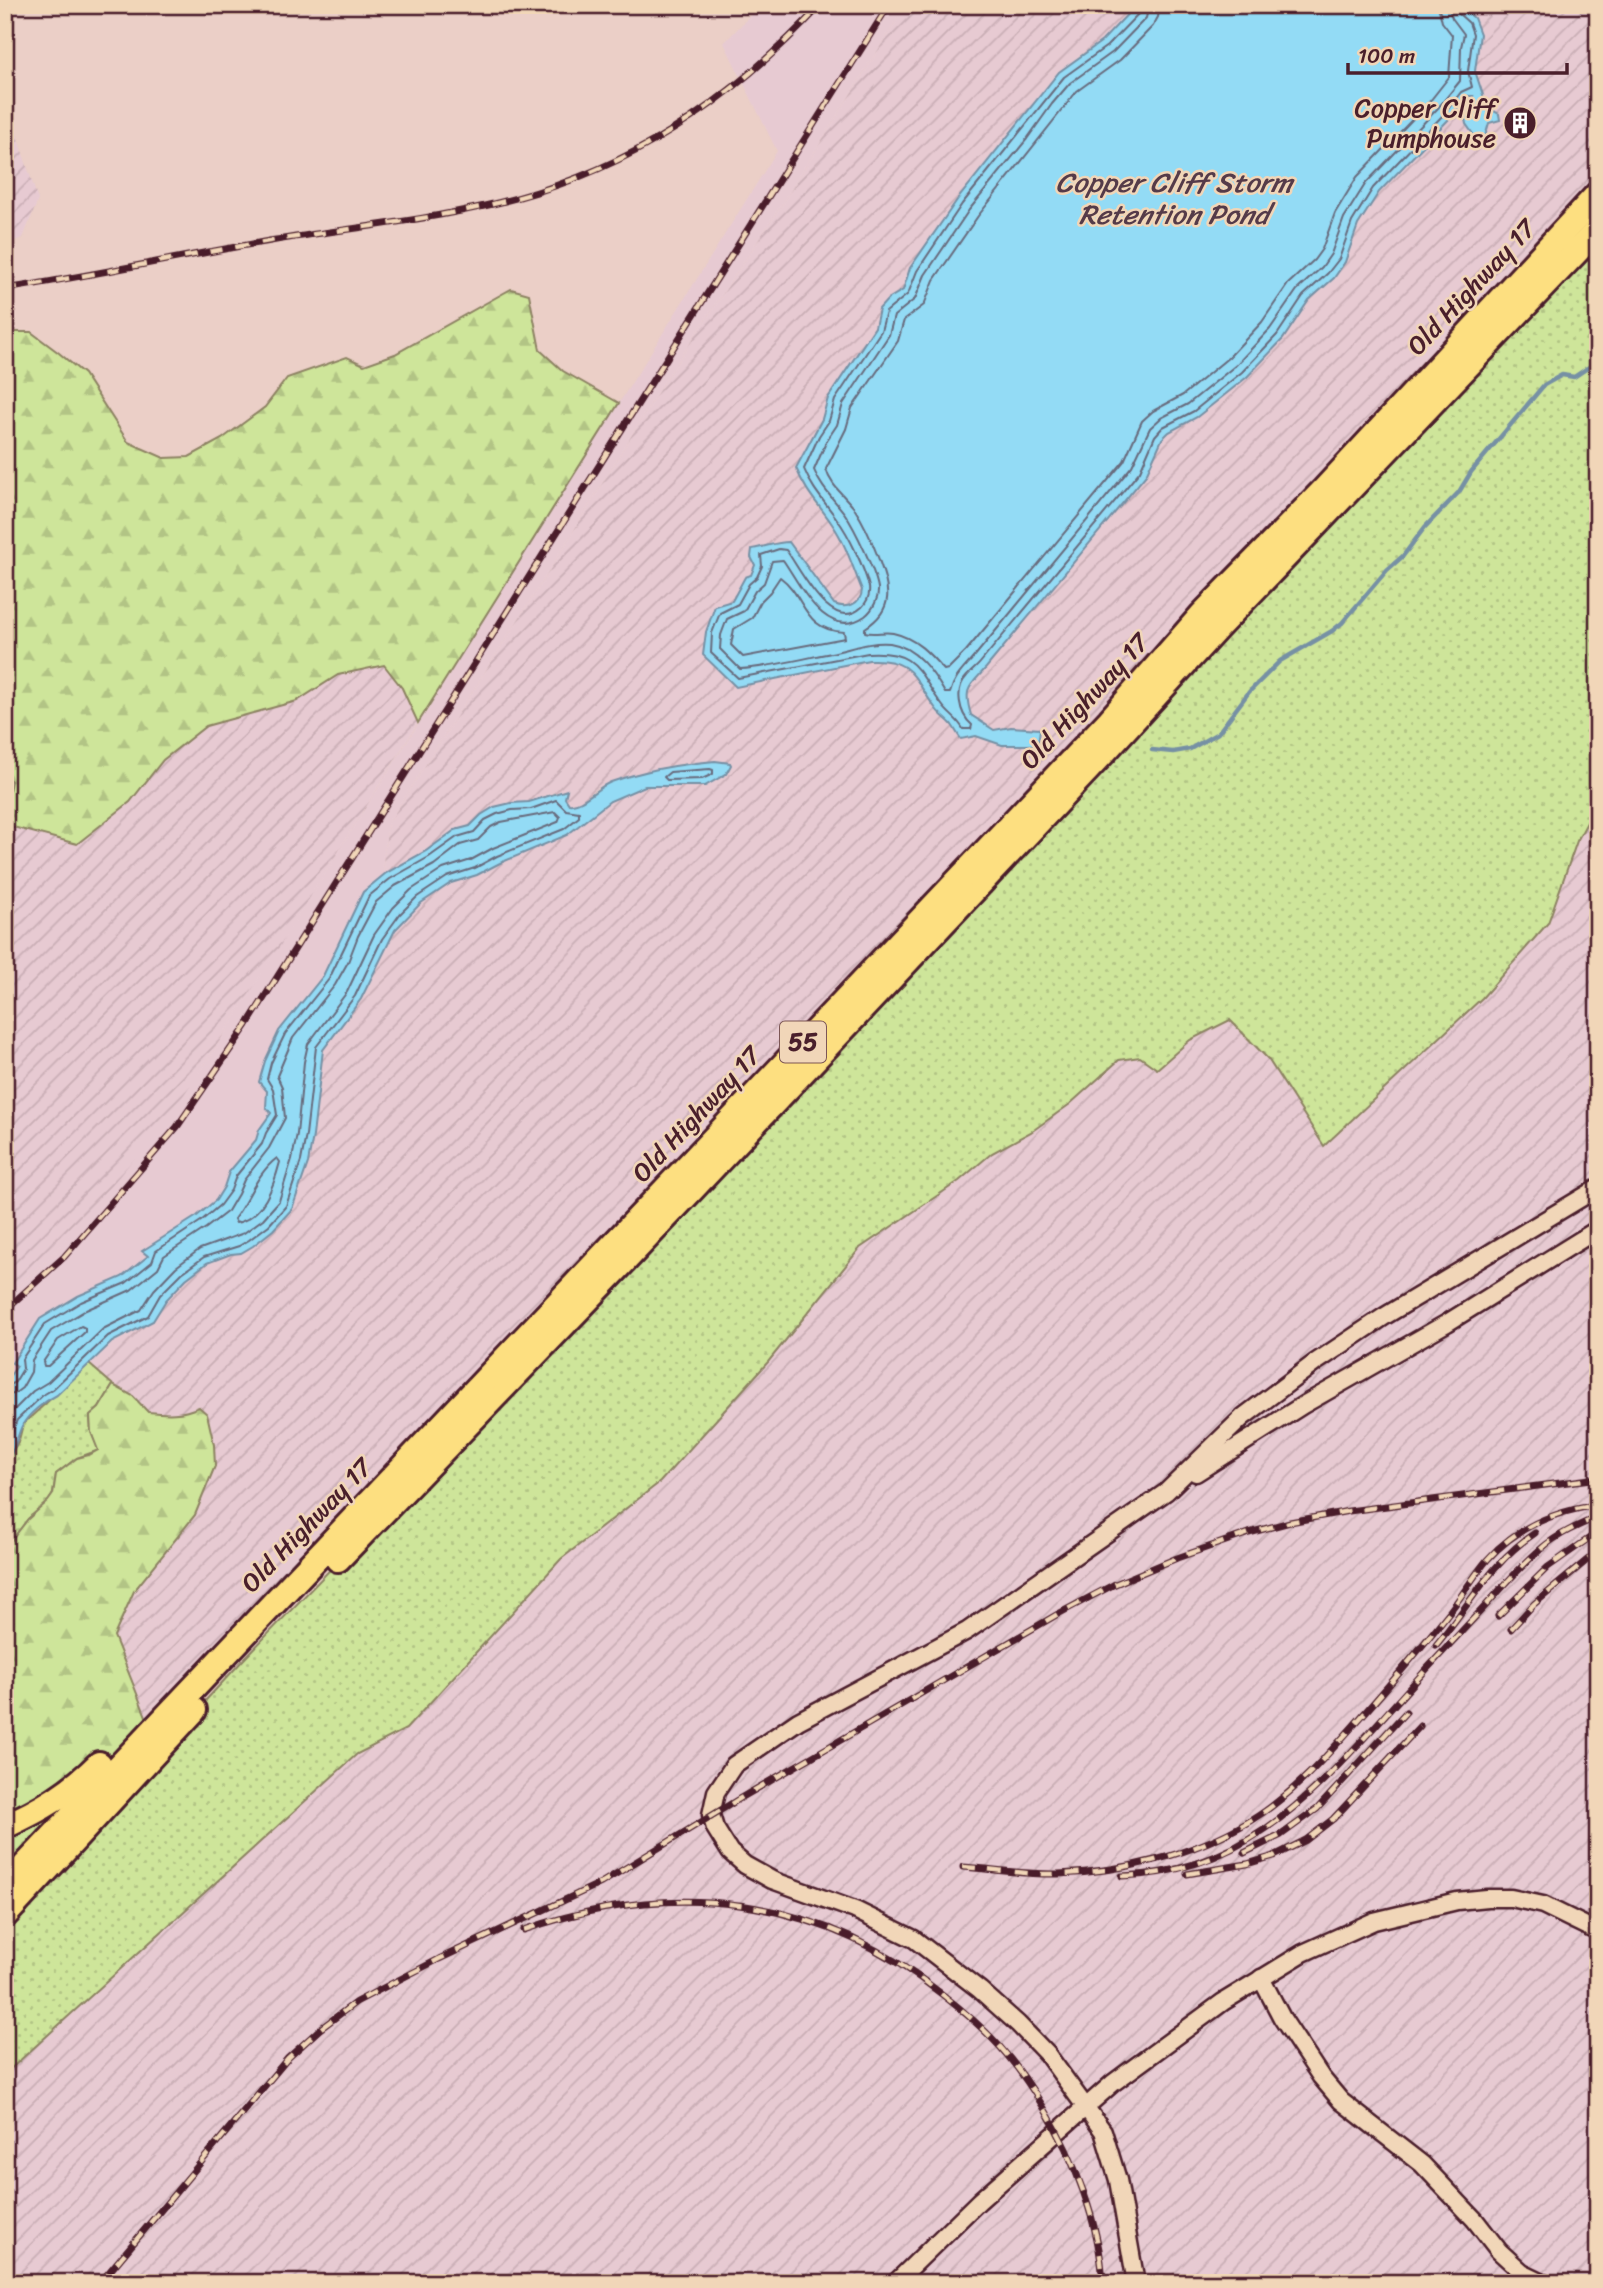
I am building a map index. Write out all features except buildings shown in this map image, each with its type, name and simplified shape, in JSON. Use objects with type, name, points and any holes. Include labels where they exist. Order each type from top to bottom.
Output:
[{"type":"main road","name":"Old Highway 17","points":[[5,1887],[1110,720],[1202,615],[1422,385],[1598,194]]},
{"type":"main road","name":"Old Highway 17","points":[[5,1915],[192,1712],[608,1278],[1218,628],[1598,229]]},
{"type":"main road","points":[[5,1826],[54,1802],[106,1758],[148,1735]]},
{"type":"street","points":[[1165,1493],[1243,1417],[1316,1362],[1598,1188]]},
{"type":"street","points":[[1136,2283],[1118,2180],[1103,2131],[1047,2054],[1026,2031],[946,1961],[914,1939],[888,1924],[772,1880],[745,1865],[730,1852],[715,1828],[711,1815],[716,1792],[734,1765],[798,1721],[967,1631],[1165,1493],[1303,1405],[1447,1323],[1598,1229]]},
{"type":"street","points":[[895,2283],[960,2218],[1147,2057],[1223,2002],[1303,1954],[1374,1921],[1457,1901],[1511,1898],[1562,1914],[1598,1932]]},
{"type":"street","points":[[1261,1978],[1282,2018],[1321,2077],[1341,2101],[1422,2164],[1475,2220],[1499,2251],[1522,2272],[1545,2283]]},
{"type":"shaded area","points":[[760,5],[906,5],[783,203],[661,387],[548,573],[388,824],[383,863],[386,873],[363,892],[323,976],[279,1031],[265,1061],[267,1107],[271,1113],[259,1130],[256,1140],[229,1172],[216,1200],[197,1216],[143,1250],[149,1256],[122,1277],[78,1296],[40,1319],[12,1363],[17,1365],[5,1382],[5,1297],[51,1257],[205,1064],[777,151],[724,43]]},
{"type":"shaded area","points":[[906,5],[1136,5],[1102,41],[1080,55],[999,147],[934,234],[903,290],[888,299],[879,309],[875,327],[828,398],[822,419],[796,468],[815,504],[832,524],[848,552],[862,595],[856,603],[850,605],[834,604],[789,542],[777,542],[752,549],[755,565],[751,575],[745,577],[732,601],[715,606],[706,632],[737,687],[869,660],[888,659],[898,662],[911,672],[935,709],[954,727],[1002,745],[1011,727],[994,730],[971,715],[967,689],[1146,475],[1162,439],[1169,432],[1197,417],[1247,377],[1283,339],[1309,300],[1334,278],[1358,225],[1379,192],[1450,118],[1466,96],[1474,95],[1464,114],[1466,124],[1479,144],[1489,123],[1499,114],[1487,107],[1484,99],[1475,71],[1480,34],[1474,18],[1463,5],[1598,5],[1598,192],[151,1729],[114,1636],[134,1591],[195,1515],[215,1466],[214,1445],[207,1414],[169,1415],[148,1412],[133,1396],[113,1385],[89,1364],[112,1342],[153,1321],[166,1300],[186,1279],[207,1263],[241,1253],[253,1246],[273,1230],[292,1209],[308,1163],[323,1050],[361,999],[395,930],[421,903],[451,883],[477,875],[567,835],[610,801],[645,786],[698,787],[718,780],[715,761],[679,764],[612,782],[597,788],[578,804],[569,804],[565,798],[567,791],[529,802],[505,804],[481,815],[470,826],[454,830],[426,851],[386,873],[383,863],[388,824],[548,573],[661,387],[783,203]]},
{"type":"shaded area","points":[[5,98],[38,200],[23,238],[5,244]]},
{"type":"shaded area","points":[[384,665],[402,688],[418,723],[278,949],[165,1122],[51,1257],[5,1297],[5,776],[11,780],[6,807],[130,802],[163,760],[206,726],[297,701],[338,675]]},
{"type":"shaded area","points":[[1598,802],[1598,2283],[5,2283],[5,2074],[357,1754],[406,1729],[561,1559],[660,1482],[768,1362],[860,1248],[959,1181],[992,1153],[1031,1132],[1070,1104],[1119,1060],[1140,1057],[1157,1069],[1190,1040],[1230,1020],[1268,1059],[1324,1146],[1403,1071],[1548,923],[1577,841]]},
{"type":"green space","points":[[1598,229],[1598,802],[1577,841],[1548,923],[1482,998],[1324,1146],[1268,1059],[1230,1020],[1190,1040],[1157,1069],[1140,1057],[1119,1060],[1070,1104],[1031,1132],[992,1153],[959,1181],[860,1248],[768,1362],[660,1482],[561,1559],[406,1729],[357,1754],[5,2074],[5,1917],[244,1659],[429,1467]]},
{"type":"green space","points":[[511,289],[529,294],[540,350],[563,371],[619,403],[418,723],[402,688],[384,665],[338,675],[297,701],[206,726],[163,760],[130,802],[77,844],[9,826],[6,807],[11,781],[5,776],[5,332],[31,332],[84,374],[128,442],[164,458],[189,457],[222,439],[265,407],[287,378],[347,357],[364,365],[395,354]]},
{"type":"green space","points":[[89,1364],[113,1385],[90,1417],[91,1432],[99,1450],[77,1458],[56,1474],[53,1494],[48,1502],[28,1519],[5,1549],[5,1464],[19,1440],[23,1424]]},
{"type":"green space","points":[[113,1385],[133,1396],[148,1412],[174,1413],[199,1407],[207,1414],[214,1445],[215,1466],[195,1515],[134,1591],[114,1636],[151,1729],[142,1739],[106,1759],[5,1828],[5,1549],[28,1519],[53,1494],[56,1474],[77,1458],[98,1450],[91,1432],[90,1416],[99,1408]]},
{"type":"green space","points":[[142,1739],[5,1885],[5,1828],[106,1759]]},
{"type":"water","name":"Copper Cliff Storm Retention Pond","points":[[1136,5],[1463,5],[1474,18],[1480,34],[1475,71],[1487,107],[1499,114],[1500,120],[1489,123],[1484,140],[1480,144],[1466,124],[1464,114],[1473,96],[1466,96],[1450,118],[1379,192],[1358,225],[1345,262],[1334,278],[1309,300],[1283,339],[1247,377],[1197,417],[1169,432],[1162,439],[1146,475],[969,688],[971,715],[994,730],[1011,727],[1040,729],[1038,745],[1002,745],[976,736],[961,739],[911,672],[884,660],[869,660],[736,687],[703,655],[706,632],[715,606],[732,601],[745,577],[751,575],[755,565],[751,557],[752,549],[789,542],[834,604],[852,604],[861,595],[862,590],[841,540],[796,468],[822,419],[828,398],[875,327],[879,309],[888,299],[903,290],[910,268],[957,200],[1059,72],[1102,41]]},
{"type":"water","points":[[715,761],[731,765],[726,774],[705,786],[645,786],[610,801],[567,835],[477,875],[451,883],[421,903],[395,930],[361,999],[323,1050],[308,1163],[292,1209],[273,1230],[253,1246],[241,1253],[207,1263],[186,1279],[166,1300],[153,1321],[112,1342],[57,1395],[37,1408],[22,1426],[5,1464],[5,1382],[17,1366],[12,1363],[40,1319],[78,1296],[122,1277],[148,1256],[142,1251],[197,1216],[216,1200],[229,1172],[256,1140],[259,1130],[271,1113],[266,1107],[267,1091],[259,1082],[279,1031],[323,976],[363,892],[386,873],[426,851],[455,830],[470,826],[494,807],[529,802],[567,790],[565,798],[569,804],[574,804],[606,784],[624,778],[662,768]]},
{"type":"waterway","points":[[1152,750],[1173,752],[1190,749],[1218,733],[1249,692],[1280,661],[1342,623],[1459,492],[1471,472],[1544,385],[1562,375],[1574,377],[1598,361]]},
{"type":"railway","points":[[5,289],[276,240],[440,215],[537,192],[618,160],[691,118],[758,66],[821,5]]},
{"type":"railway","points":[[5,1310],[64,1257],[177,1127],[247,1025],[889,5]]},
{"type":"railway","points":[[100,2283],[288,2058],[356,2002],[439,1959],[601,1883],[739,1799],[1058,1614],[1113,1585],[1177,1558],[1290,1522],[1349,1511],[1598,1478]]},
{"type":"railway","points":[[963,1867],[1046,1874],[1107,1870],[1157,1860],[1181,1852],[1250,1821],[1292,1789],[1330,1751],[1413,1657],[1498,1548],[1537,1522],[1567,1511],[1598,1505]]},
{"type":"railway","points":[[1122,1876],[1163,1872],[1201,1862],[1235,1847],[1296,1806],[1351,1752],[1533,1556],[1562,1534],[1598,1517]]},
{"type":"railway","points":[[1498,1616],[1548,1567],[1598,1532]]},
{"type":"railway","points":[[1436,1645],[1494,1570],[1535,1533]]},
{"type":"railway","points":[[1511,1629],[1534,1604],[1598,1551]]},
{"type":"railway","points":[[1244,1853],[1281,1835],[1317,1809],[1406,1712]]},
{"type":"railway","points":[[1187,1874],[1247,1864],[1274,1856],[1306,1840],[1333,1819],[1420,1726]]},
{"type":"railway","points":[[524,1930],[580,1914],[635,1904],[689,1901],[743,1906],[795,1917],[846,1935],[895,1961],[974,2021],[1000,2046],[1033,2090],[1055,2127],[1084,2192],[1097,2238],[1103,2283]]},
{"type":"place","name":"Copper Cliff Pumphouse","points":[[1520,123]]}]
